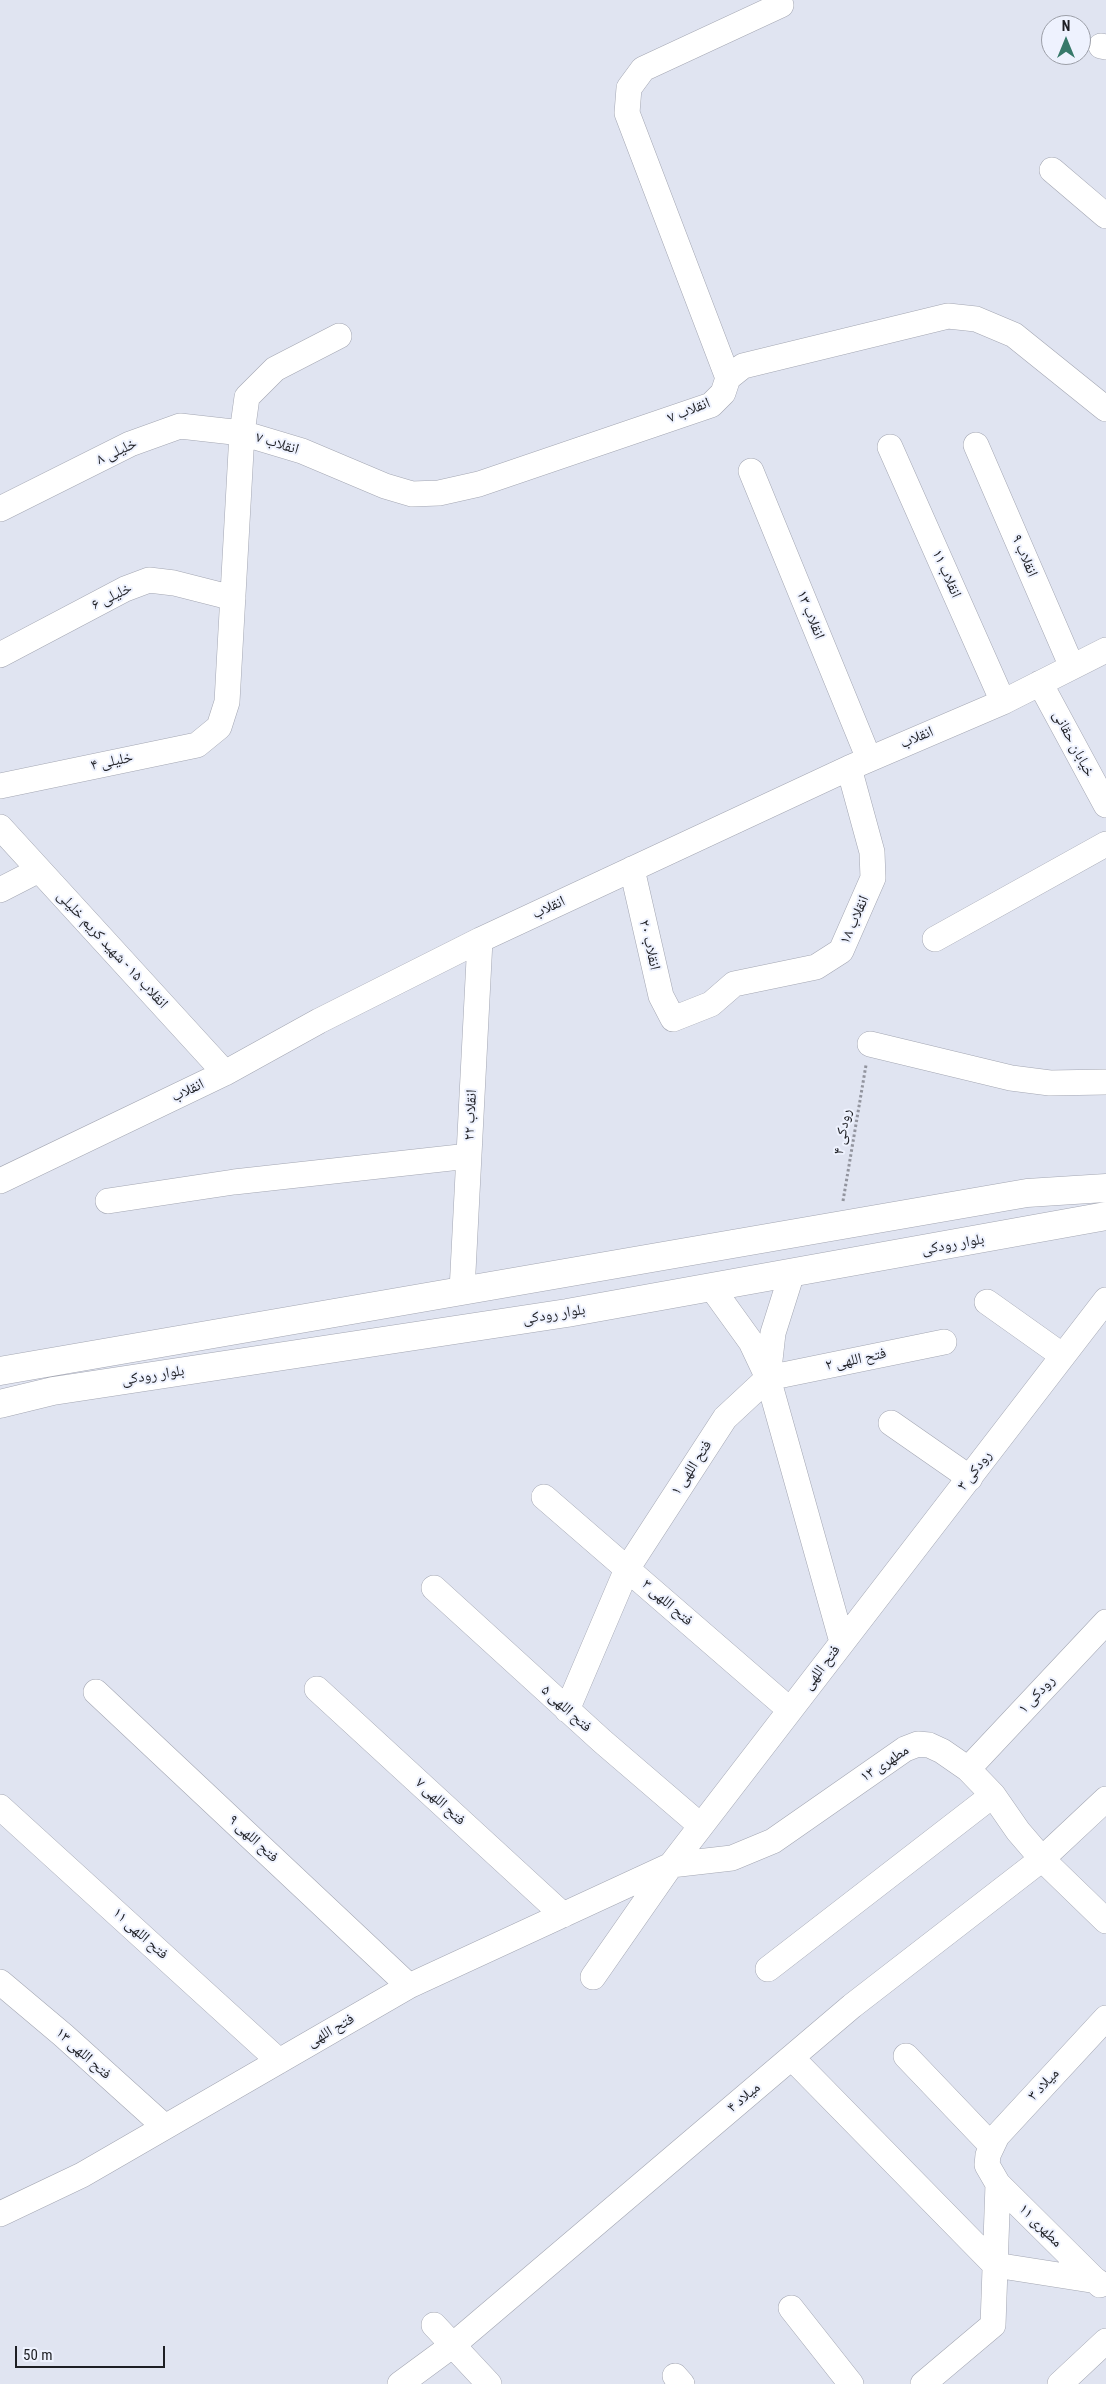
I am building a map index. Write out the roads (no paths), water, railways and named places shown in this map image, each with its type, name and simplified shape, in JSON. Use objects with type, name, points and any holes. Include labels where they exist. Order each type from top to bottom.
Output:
[{"type":"main road","name":"بلوار رودکی","points":[[0,1371],[839,1224],[1027,1193],[1106,1188]]},
{"type":"main road","name":"بلوار رودکی","points":[[0,1404],[53,1391],[567,1313],[1106,1216]]},
{"type":"street","points":[[728,378],[627,112],[629,88],[643,69],[781,5]]},
{"type":"street","points":[[1052,170],[1106,216]]},
{"type":"street","name":"انقلاب ۷","points":[[242,433],[302,451],[385,486],[412,494],[440,493],[479,484],[711,405],[723,393],[728,378],[743,366],[948,316],[976,319],[1014,335],[1106,409]]},
{"type":"street","points":[[233,598],[242,433],[247,397],[274,368],[339,336]]},
{"type":"street","name":"خلیلی ۸","points":[[0,509],[130,444],[180,426],[242,433]]},
{"type":"street","name":"انقلاب ۹","points":[[976,445],[1072,667]]},
{"type":"street","name":"انقلاب ۱۱","points":[[890,447],[1003,702]]},
{"type":"street","name":"انقلاب ۱۳","points":[[750,471],[859,764]]},
{"type":"street","name":"خلیلی ۶","points":[[0,655],[125,589],[150,580],[174,583],[233,598]]},
{"type":"street","name":"خلیلی ۴","points":[[0,786],[197,745],[219,728],[227,702],[233,598]]},
{"type":"street","name":"انقلاب","points":[[0,1181],[225,1073],[319,1021],[480,940],[859,764],[1003,702],[1106,650]]},
{"type":"street","name":"خیابان حقانی","points":[[1040,683],[1106,805]]},
{"type":"street","name":"انقلاب ۱۸","points":[[673,1019],[711,1004],[734,984],[816,967],[841,951],[873,878],[872,852],[859,764]]},
{"type":"street","name":"انقلاب ۱۵ - شهید کریم خلیلی","points":[[0,827],[225,1073]]},
{"type":"street","points":[[935,939],[1106,844]]},
{"type":"street","name":"انقلاب ۲۰","points":[[632,869],[661,996],[673,1019]]},
{"type":"street","points":[[0,890],[39,870]]},
{"type":"street","name":"انقلاب ۲۲","points":[[462,1291],[480,940]]},
{"type":"street","points":[[870,1044],[1011,1078],[1050,1083],[1106,1082]]},
{"type":"street","points":[[108,1201],[234,1182],[469,1156]]},
{"type":"street","points":[[768,1378],[773,1334],[792,1273]]},
{"type":"street","points":[[712,1288],[750,1342],[768,1378]]},
{"type":"street","name":"رودکی ۳","points":[[842,1642],[1106,1300]]},
{"type":"street","points":[[987,1302],[1063,1356]]},
{"type":"street","name":"فتح اللهی ۲","points":[[768,1378],[944,1342]]},
{"type":"street","name":"فتح اللهی ۱","points":[[567,1710],[627,1568],[725,1418],[768,1378]]},
{"type":"street","name":"فتح اللهی","points":[[593,1977],[671,1865],[842,1642],[768,1378]]},
{"type":"street","points":[[891,1423],[970,1478]]},
{"type":"street","name":"فتح اللهی ۳","points":[[544,1497],[790,1710]]},
{"type":"street","name":"فتح اللهی ۵","points":[[434,1588],[567,1710],[701,1826]]},
{"type":"street","name":"رودکی ۱","points":[[968,1769],[1106,1622]]},
{"type":"street","name":"فتح اللهی ۷","points":[[317,1689],[563,1914]]},
{"type":"street","name":"فتح اللهی ۹","points":[[96,1692],[409,1986]]},
{"type":"street","name":"مطهری ۱۳","points":[[671,1865],[732,1858],[773,1841],[905,1749],[918,1744],[929,1745],[942,1750],[968,1769],[994,1795],[1018,1830],[1042,1859],[1106,1921]]},
{"type":"street","points":[[768,1969],[994,1795]]},
{"type":"street","name":"میلاد ۴","points":[[400,2384],[453,2345],[852,2006],[1042,1859],[1106,1799]]},
{"type":"street","name":"فتح اللهی ۱۱","points":[[0,1807],[279,2061]]},
{"type":"street","name":"فتح اللهی","points":[[0,2214],[82,2175],[409,1986],[671,1865]]},
{"type":"street","name":"فتح اللهی ۱۳","points":[[0,1982],[63,2035],[165,2127]]},
{"type":"street","name":"میلاد ۳","points":[[990,2150],[997,2136],[1106,2018]]},
{"type":"street","points":[[906,2056],[990,2150]]},
{"type":"street","points":[[792,2058],[995,2265],[1101,2285]]},
{"type":"street","name":"مطهری ۱۱","points":[[990,2150],[990,2174],[998,2184],[1101,2285]]},
{"type":"street","points":[[923,2384],[994,2325],[998,2184]]},
{"type":"street","points":[[791,2308],[851,2384]]},
{"type":"street","points":[[434,2325],[489,2384]]},
{"type":"street","points":[[1060,2384],[1106,2341]]}]
